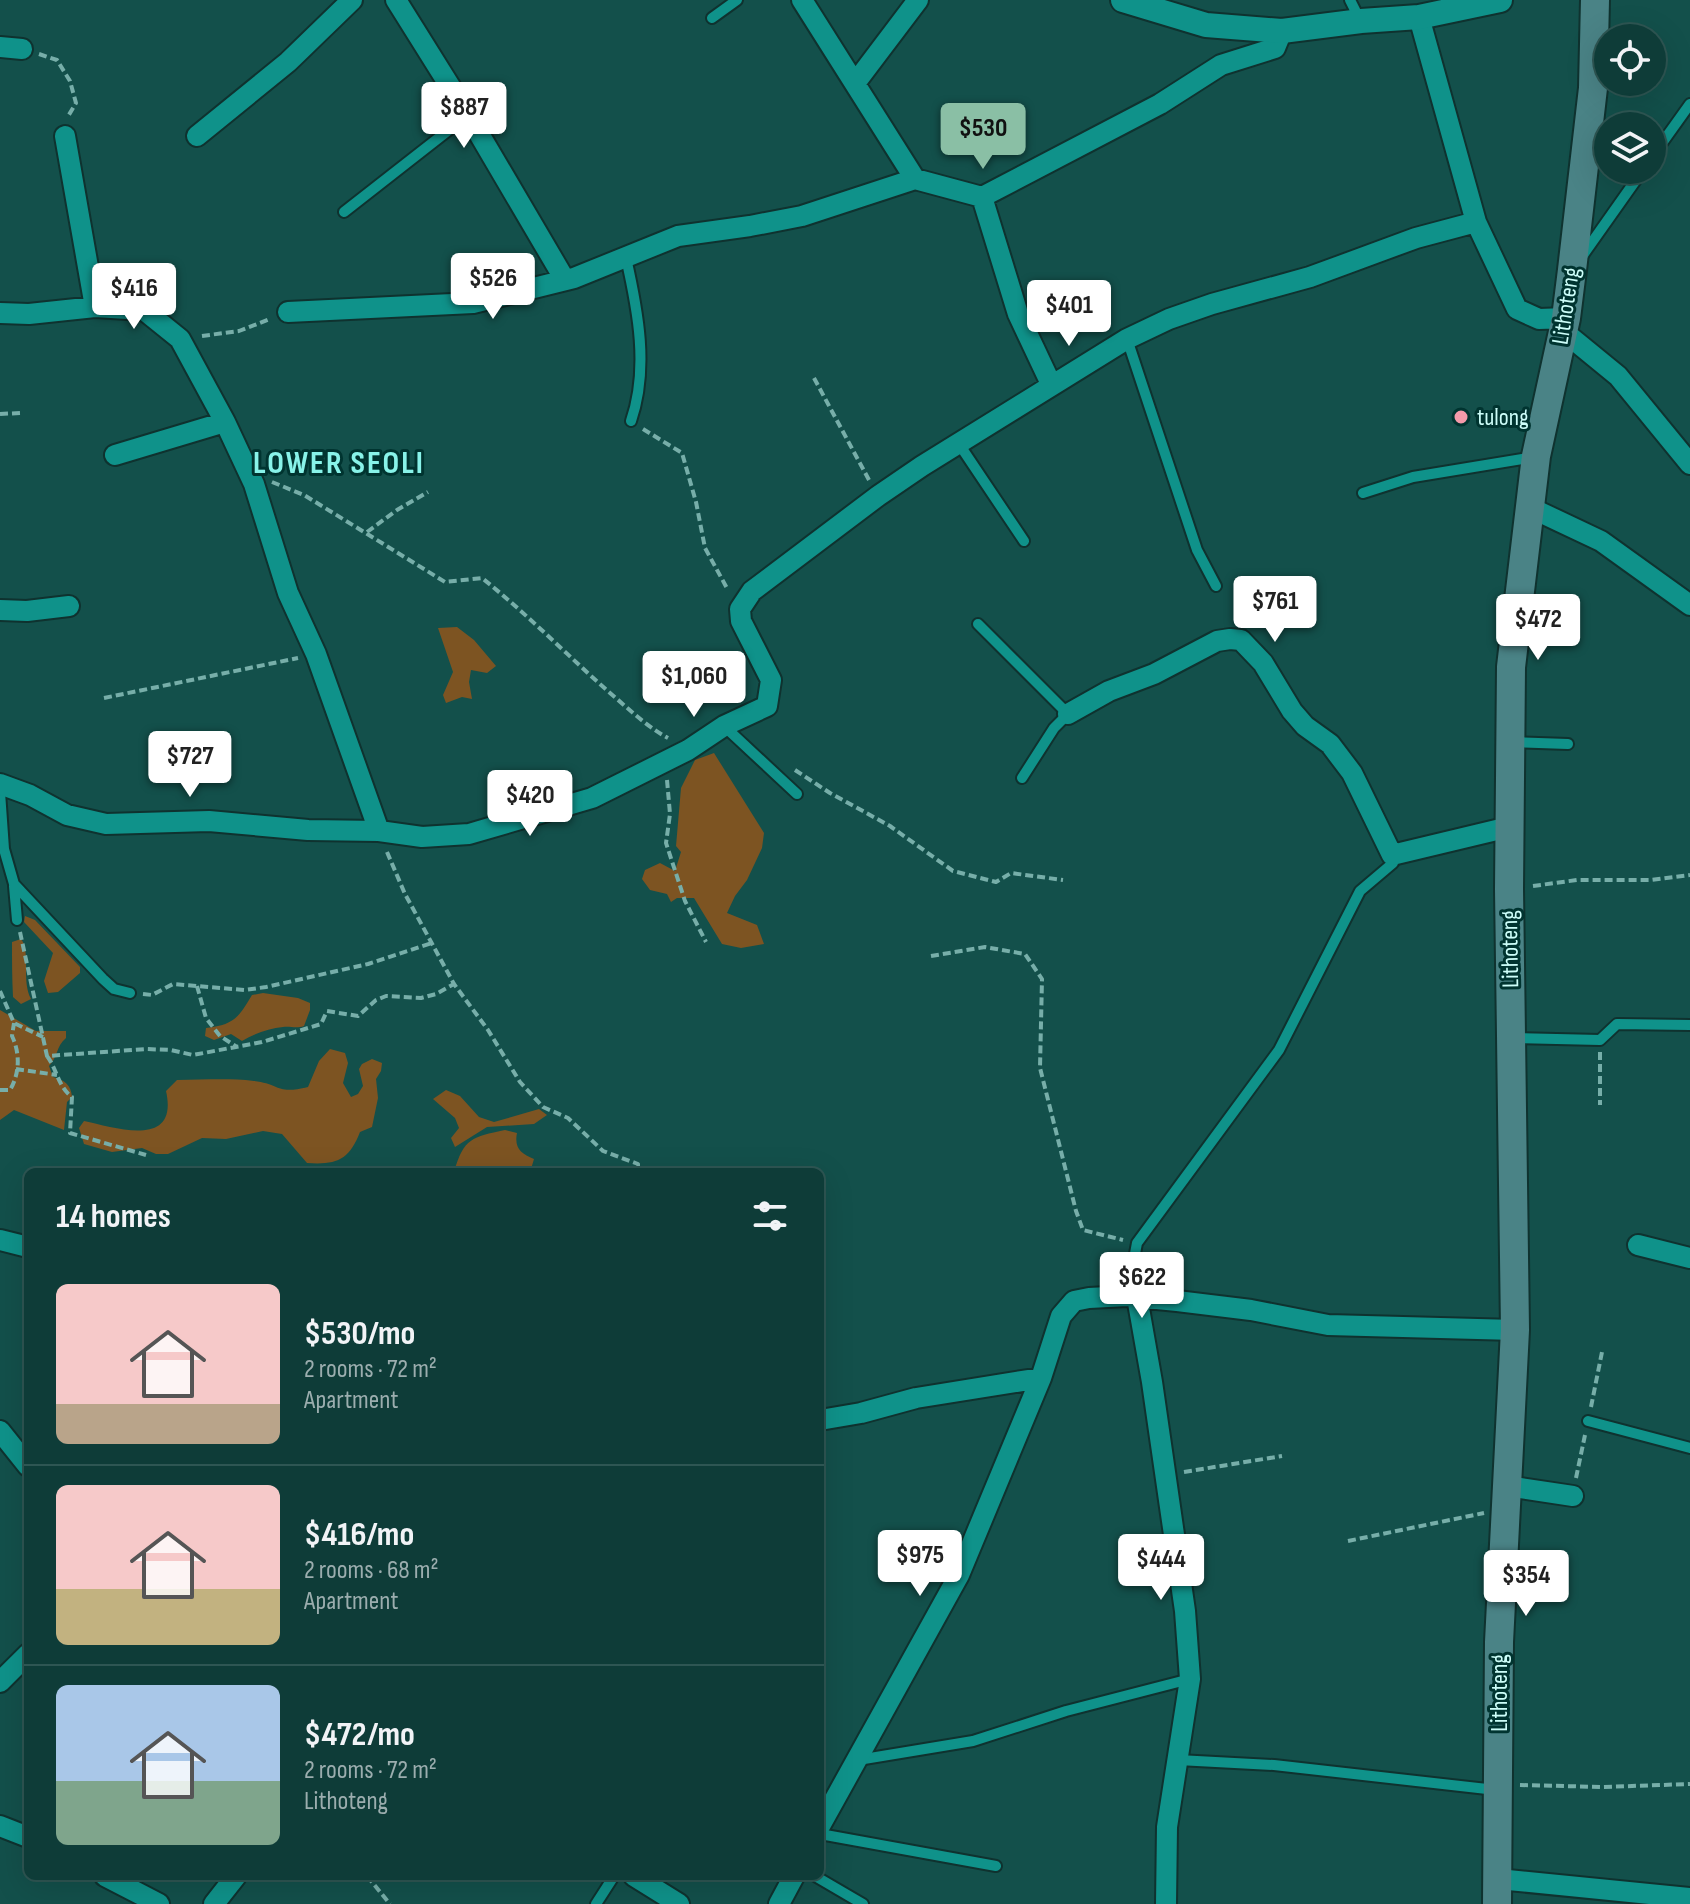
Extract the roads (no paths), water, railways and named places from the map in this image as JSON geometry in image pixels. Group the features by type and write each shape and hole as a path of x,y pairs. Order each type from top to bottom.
{"main road":[{"name":"Lithoteng","path":"1498,1891 1499,1642 1515,1330 1509,889 1511,667 1536,456 1564,324 1572,270 1593,88 1595,0"}],"street":[{"path":"197,136 288,62 352,0"},
{"path":"396,0 565,280"},
{"path":"802,0 915,179"},
{"path":"856,82 918,0"},
{"path":"1123,0 1206,25 1282,31 1355,11 1419,17 1500,0"},
{"path":"1419,17 1476,222 1517,309 1539,319 1564,324 1618,376 1690,464"},
{"path":"288,312 473,303 565,280 678,236 802,216 915,179 982,197 1160,104 1221,65 1275,48 1282,31"},
{"path":"0,47 22,49"},
{"path":"65,136 95,307"},
{"path":"982,197 1018,314 1051,384"},
{"path":"0,784 30,795 67,815 106,824 209,821 308,830 379,831 422,837 469,834 592,798 767,706 771,680 741,621 740,609 752,591 878,496 1051,384 1127,339 1169,319 1310,277 1416,238 1476,222"},
{"path":"0,313 29,314 95,307 144,310 180,339 254,484 288,593 316,654 379,831"},
{"path":"115,455 225,422"},
{"path":"1529,507 1601,541 1690,605"},
{"path":"0,610 27,611 69,606"},
{"path":"1068,714 1109,691 1154,674 1217,641 1241,640 1263,663 1292,711 1305,726 1330,744 1352,773 1392,855 1509,827"},
{"path":"0,1240 24,1246"},
{"path":"1638,1245 1690,1258"},
{"path":"1132,1297 1166,1475 1185,1611 1190,1679 1167,1827 1166,1904"},
{"path":"824,1819 959,1575 1041,1378 1061,1316 1074,1301 1132,1297 1251,1310 1328,1325 1515,1330"},
{"path":"824,1419 916,1398 1041,1378"},
{"path":"0,1431 24,1461"},
{"path":"1506,1496 1573,1496"},
{"path":"0,1682 24,1658"},
{"path":"0,1826 24,1835"},
{"path":"113,1880 159,1904"},
{"path":"214,1904 233,1880"},
{"path":"640,1880 679,1904"},
{"path":"779,1904 792,1880"},
{"path":"1498,1891 1690,1898"}],"lane":[{"path":"712,18 737,0"},
{"path":"1666,137 1690,104"},
{"path":"344,212 468,115"},
{"path":"1572,270 1633,184"},
{"path":"626,258 634,296 641,371 631,421"},
{"path":"1127,339 1197,550 1216,586"},
{"path":"959,444 1024,541"},
{"path":"1363,493 1413,477 1536,456"},
{"path":"978,624 1068,714 1054,728 1022,778"},
{"path":"724,726 797,794"},
{"path":"1510,742 1568,744"},
{"path":"0,792 4,849 14,884 17,920"},
{"path":"1132,1297 1137,1243 1279,1050 1360,891 1393,863 1392,855"},
{"path":"14,884 103,979 114,989 130,993"},
{"path":"1511,1038 1600,1040 1617,1024 1690,1025"},
{"path":"1588,1421 1690,1448"},
{"path":"855,1761 973,1741 1066,1711 1190,1679"},
{"path":"1178,1760 1274,1765 1498,1787"},
{"path":"824,1835 996,1866"},
{"path":"596,1904 611,1880"},
{"path":"822,1880 863,1904"}],"place":[{"name":"tulong","path":"1461,417"}],"district":[{"name":"LOWER SEOLI","path":"339,463"}]}
